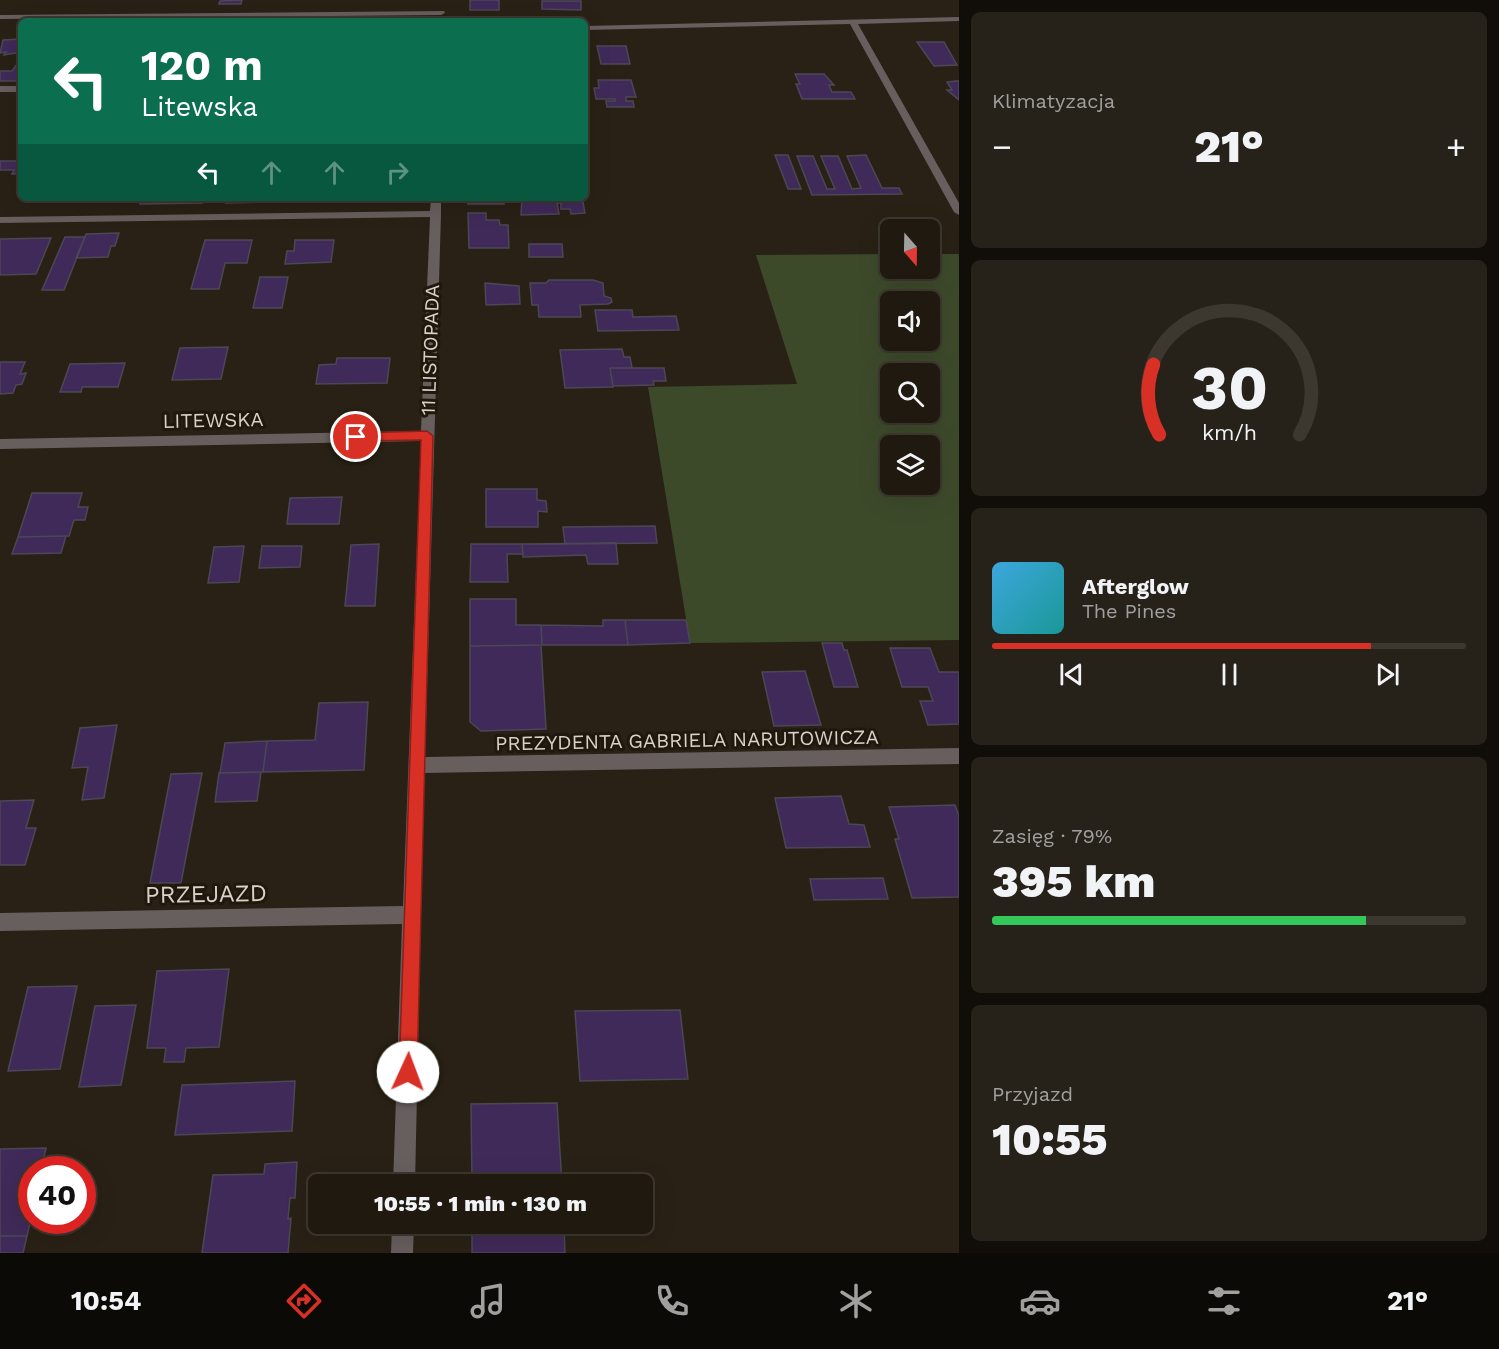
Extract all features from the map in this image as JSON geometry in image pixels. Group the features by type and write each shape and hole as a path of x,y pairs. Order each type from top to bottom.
{"street":[{"path":"0,17 441,17 441,0"},
{"path":"588,28 959,19"},
{"path":"853,22 959,212"},
{"path":"0,89 18,89"},
{"path":"0,220 436,206"},
{"name":"11 LISTOPADA","path":"404,1174 436,206"},
{"name":"LITEWSKA","path":"0,444 427,436"},
{"name":"PREZYDENTA GABRIELA NARUTOWICZA","path":"416,765 959,756"},
{"name":"PRZEJAZD","path":"0,921 413,915"},
{"path":"402,1253 403,1234"}],"green space":[{"path":"880,254 880,279 940,279 940,254 959,254 959,640 690,643 648,387 797,384 756,255"}],"building":[{"path":"242,0 241,4 219,4 220,1"},
{"path":"470,0 499,0 499,10 470,10"},
{"path":"542,1 581,1 581,10 542,9"},
{"path":"18,39 18,53 4,55 6,52 0,53 3,40"},
{"path":"917,42 944,42 957,65 934,66"},
{"path":"597,46 626,46 630,64 601,64"},
{"path":"18,63 18,81 0,81 0,71 12,71"},
{"path":"795,74 824,74 834,85 829,85 832,92 851,92 855,99 802,99 796,84 800,84"},
{"path":"598,80 631,80 636,97 626,97 626,101 633,101 634,107 607,107 606,101 615,101 615,99 596,99 594,88 599,88"},
{"path":"959,81 959,100 947,90 952,90 947,82"},
{"path":"775,155 788,155 801,189 788,189"},
{"path":"866,155 882,188 899,188 902,194 812,195 797,156 813,156 827,189 835,189 821,156 838,156 852,189 861,188 847,156"},
{"path":"0,161 18,161 18,173 12,174 14,170 0,170"},
{"path":"141,201 202,201 202,203 140,204"},
{"path":"226,201 261,201 261,202 226,203"},
{"path":"468,201 504,201 504,204 468,204"},
{"path":"522,201 580,201 583,202 585,213 571,214 570,209 561,209 561,203 557,203 559,214 521,215"},
{"path":"468,213 486,213 486,220 499,220 500,225 508,225 509,248 469,248"},
{"path":"119,233 115,246 111,246 108,257 76,258 86,234"},
{"path":"65,237 85,237 64,290 42,290"},
{"path":"51,238 36,274 0,275 0,239"},
{"path":"205,240 252,240 247,263 225,263 219,289 191,289"},
{"path":"295,240 334,240 331,262 285,264 287,251 294,251"},
{"path":"529,244 562,244 563,257 529,257"},
{"path":"260,277 288,277 282,308 253,308"},
{"path":"549,280 593,280 603,283 604,296 611,298 612,302 580,305 581,317 539,317 538,305 532,305 530,283 546,283"},
{"path":"485,283 519,286 520,304 486,305"},
{"path":"595,310 632,310 633,317 676,316 679,330 598,331"},
{"path":"228,347 221,379 172,380 180,348"},
{"path":"622,349 624,357 630,357 632,368 610,368 613,387 565,388 560,350"},
{"path":"337,358 390,358 387,383 316,384 319,365 336,364"},
{"path":"0,362 25,362 20,374 26,373 22,384 16,385 13,393 0,394"},
{"path":"125,363 118,387 82,387 81,392 60,392 70,364"},
{"path":"610,368 664,368 666,381 653,381 654,385 613,386"},
{"path":"486,489 537,489 537,500 546,501 547,512 538,511 538,527 486,527"},
{"path":"32,493 82,493 78,507 88,507 85,520 74,520 69,536 18,537"},
{"path":"342,497 339,524 287,524 290,498"},
{"path":"655,526 657,543 565,544 563,527"},
{"path":"66,536 61,553 12,554 18,537"},
{"path":"616,543 618,564 588,564 586,555 523,557 522,544"},
{"path":"379,544 375,606 345,606 351,545"},
{"path":"471,544 522,544 523,554 507,554 508,582 470,582"},
{"path":"244,546 239,582 208,583 214,547"},
{"path":"262,546 302,546 300,567 259,568"},
{"path":"470,599 516,599 516,625 541,625 542,645 470,646"},
{"path":"603,620 625,620 628,645 542,645 541,625 603,626"},
{"path":"625,620 686,620 690,643 628,645"},
{"path":"822,643 842,643 844,650 847,650 858,687 834,687"},
{"path":"541,645 546,729 481,731 470,722 470,646"},
{"path":"890,648 930,648 939,672 959,672 959,724 928,725 920,701 933,701 928,687 902,687"},
{"path":"805,671 821,725 774,726 762,672"},
{"path":"368,702 364,770 263,772 267,741 315,740 319,703"},
{"path":"117,725 104,798 82,800 88,767 72,768 80,728"},
{"path":"267,741 263,772 220,773 225,743"},
{"path":"261,772 257,801 215,802 219,773"},
{"path":"202,773 181,883 150,883 171,774"},
{"path":"841,796 849,824 864,825 870,847 786,848 775,798"},
{"path":"34,800 26,828 36,828 25,865 0,865 0,801"},
{"path":"955,805 959,816 959,897 912,898 895,839 899,839 889,807"},
{"path":"883,878 888,899 814,900 810,879"},
{"path":"229,969 219,1047 186,1048 184,1062 164,1062 166,1048 147,1048 157,971"},
{"path":"77,986 60,1069 8,1071 28,987"},
{"path":"136,1005 121,1085 79,1087 95,1006"},
{"path":"680,1010 688,1079 580,1081 575,1011"},
{"path":"295,1081 292,1131 175,1135 182,1085"},
{"path":"557,1103 561,1174 472,1174 471,1104"},
{"path":"46,1148 44,1156 18,1156 18,1234 27,1234 27,1236 0,1236 0,1149"},
{"path":"297,1162 295,1198 290,1198 288,1253 202,1253 213,1175 264,1174 265,1164"},
{"path":"472,1234 564,1234 565,1253 472,1253"},
{"path":"0,1236 27,1236 23,1253 0,1253"}],"route":[{"path":"356,437 427,436 408,1072"}]}
